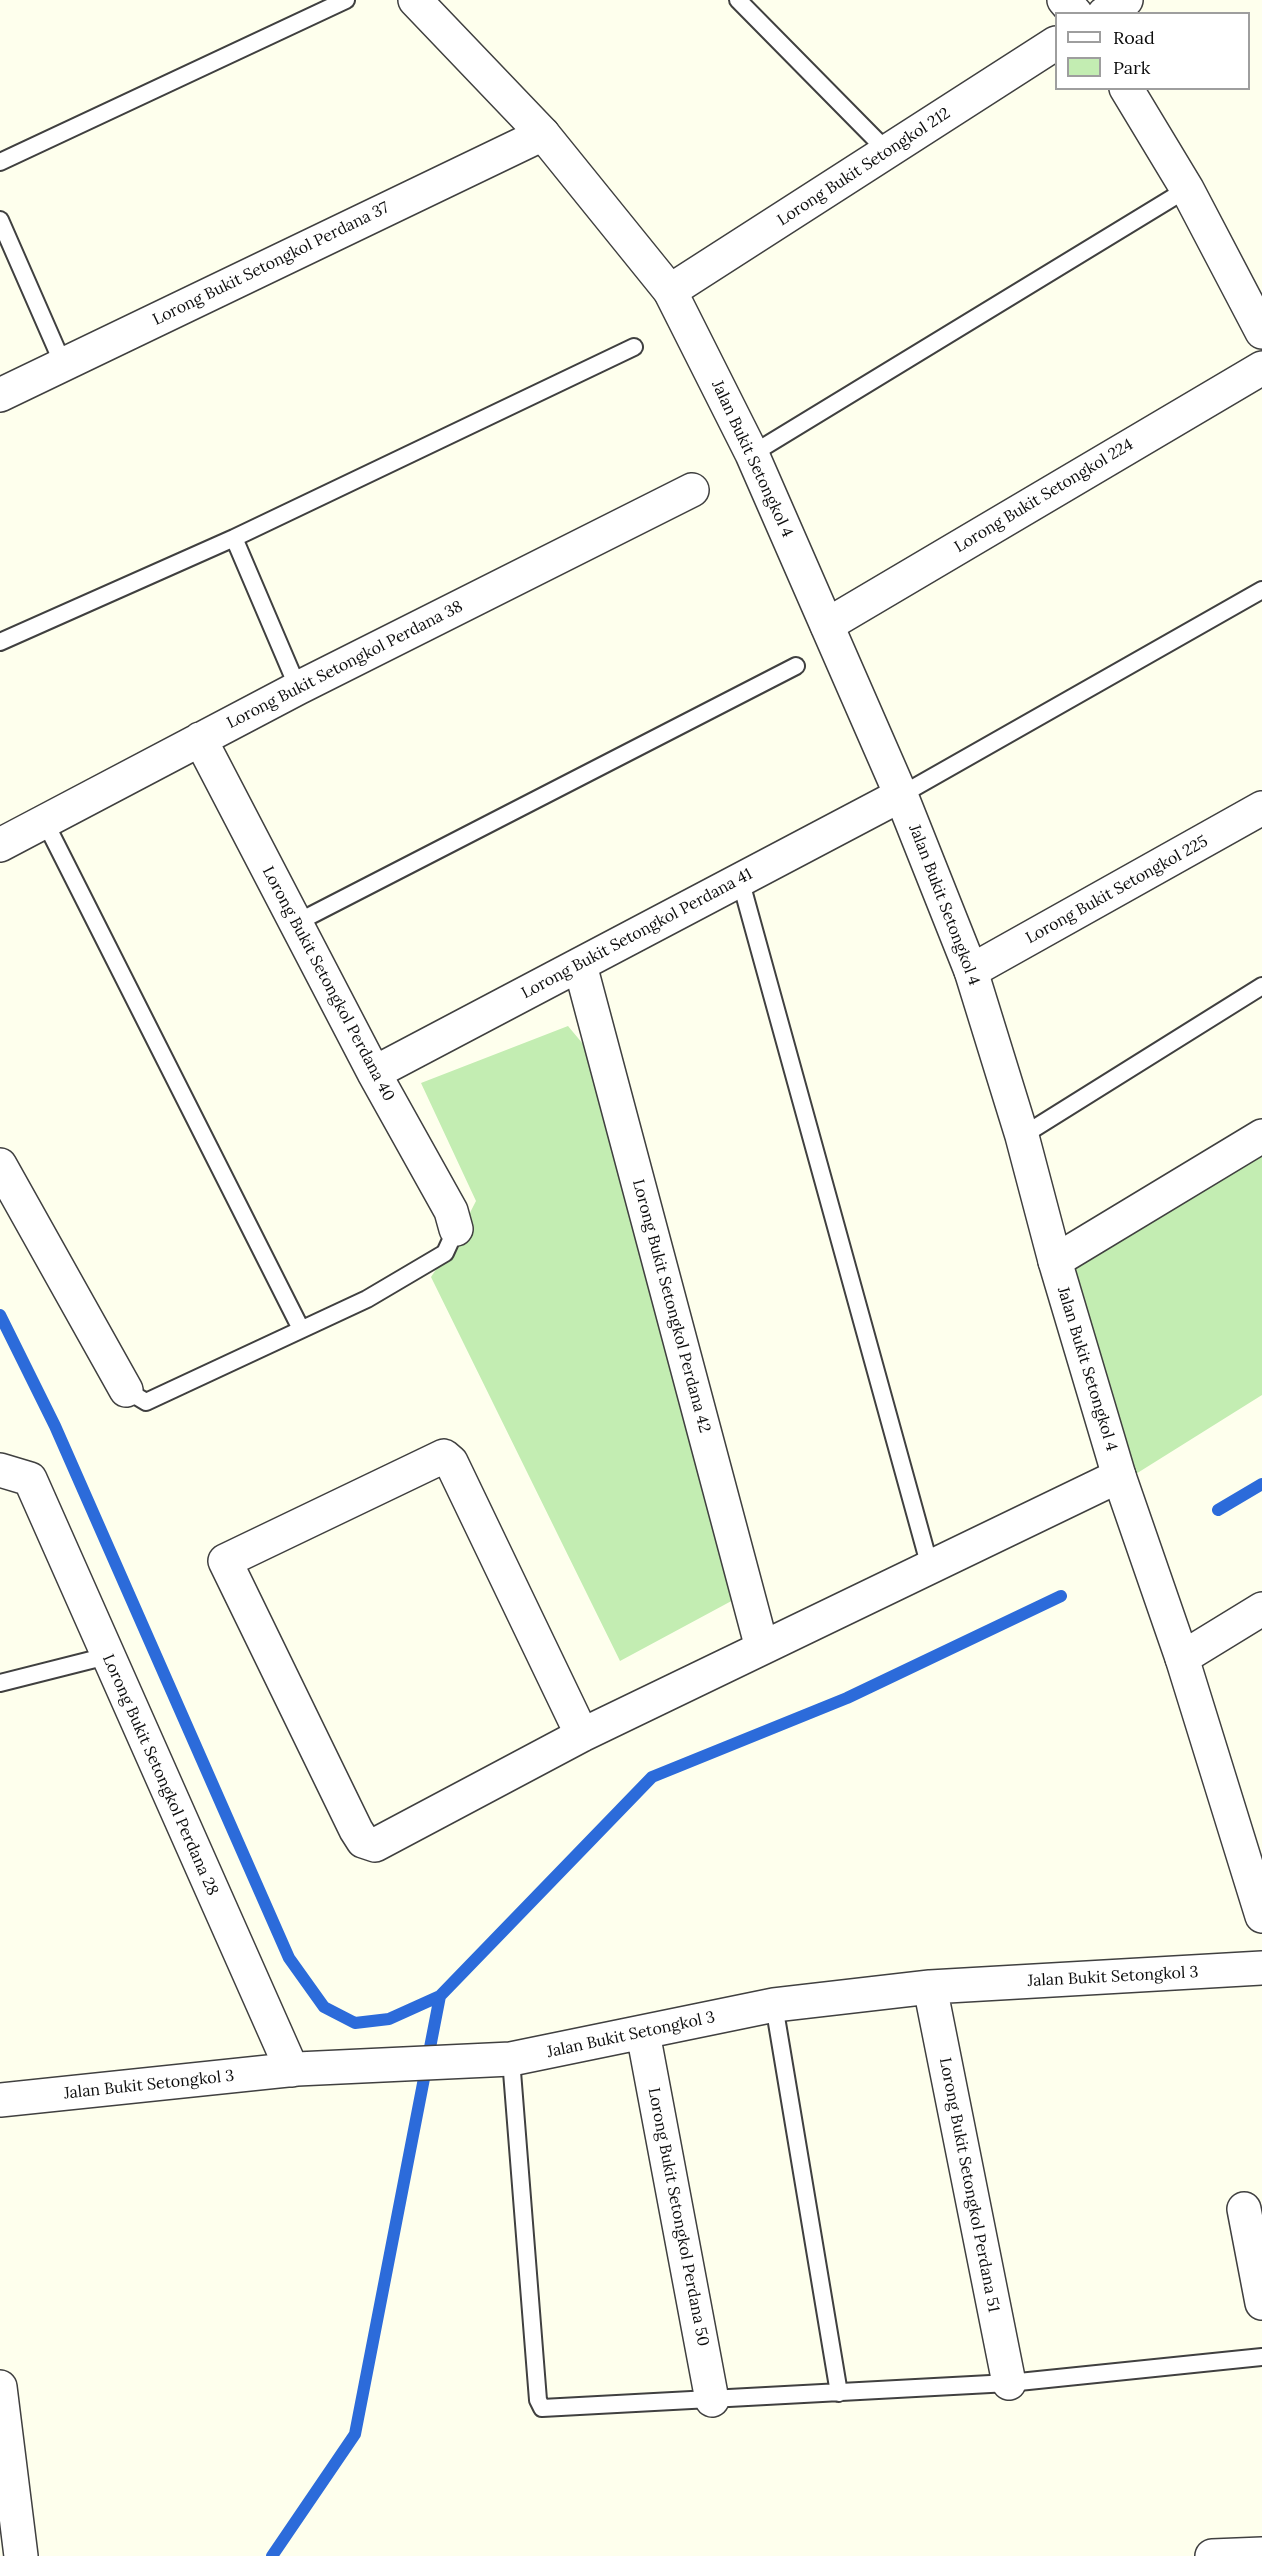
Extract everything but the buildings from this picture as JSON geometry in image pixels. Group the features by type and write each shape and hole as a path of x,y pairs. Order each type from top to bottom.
{"street":[{"name":"Jalan Bukit Setongkol 4","path":"415,0 543,135 670,291 752,454 901,795 971,971 1022,1136 1055,1261 1119,1476 1182,1658 1262,1916"},
{"path":"1064,0 1074,12"},
{"path":"1107,12 1126,0"},
{"name":"Lorong Bukit Setongkol 212","path":"670,291 1055,44"},
{"path":"1127,90 1187,189 1262,332"},
{"name":"Lorong Bukit Setongkol Perdana 37","path":"0,395 543,135"},
{"name":"Lorong Bukit Setongkol 224","path":"827,625 1262,368"},
{"name":"Lorong Bukit Setongkol Perdana 38","path":"0,845 298,688 692,490"},
{"name":"Lorong Bukit Setongkol Perdana 40","path":"200,739 374,1073 451,1211 456,1229"},
{"name":"Lorong Bukit Setongkol Perdana 41","path":"374,1073 901,795"},
{"name":"Lorong Bukit Setongkol 225","path":"971,971 1262,808"},
{"name":"Lorong Bukit Setongkol Perdana 42","path":"580,965 762,1648"},
{"path":"1055,1261 1262,1136"},
{"path":"0,1165 126,1389"},
{"path":"582,1735 451,1462 444,1456 225,1562 363,1841 375,1845 582,1735 1119,1476"},
{"name":"Lorong Bukit Setongkol Perdana 28","path":"15,1475 107,1656 294,2070"},
{"path":"1182,1658 1262,1609"},
{"name":"Jalan Bukit Setongkol 3","path":"0,2100 294,2070 511,2059 774,2005 930,1987 1262,1968"},
{"name":"Lorong Bukit Setongkol Perdana 51","path":"930,1987 1009,2383"},
{"name":"Lorong Bukit Setongkol Perdana 50","path":"643,2033 712,2400"},
{"path":"1244,2209 1262,2303"},
{"path":"0,2387 21,2556"},
{"path":"1212,2556 1262,2554"}],"lane":[{"path":"0,162 346,0"},
{"path":"738,0 888,152"},
{"path":"752,454 1187,189"},
{"path":"0,220 63,364"},
{"path":"0,642 234,538 634,347"},
{"path":"234,538 298,688"},
{"path":"901,795 1262,590"},
{"path":"296,923 796,666"},
{"path":"45,822 301,1329"},
{"path":"740,879 930,1567"},
{"path":"1022,1136 1262,986"},
{"path":"126,1389 146,1402 367,1299 445,1253 456,1229"},
{"path":"0,1683 107,1656"},
{"path":"774,2005 839,2393"},
{"path":"511,2059 538,2400 542,2408 1009,2383 1262,2357"}],"green space":[{"path":"568,1026 583,1044 591,1074 603,1101 737,1598 620,1661 431,1277 457,1238 476,1201 421,1083"},
{"path":"1262,1145 1262,1395 1115,1487 1051,1272"}],"waterway":[{"path":"0,1315 55,1426 289,1958 324,2007 355,2023 389,2019 440,1996"},
{"path":"1218,1510 1262,1484"},
{"path":"272,2556 355,2434 440,1996 652,1777 847,1698 1061,1596"}]}
